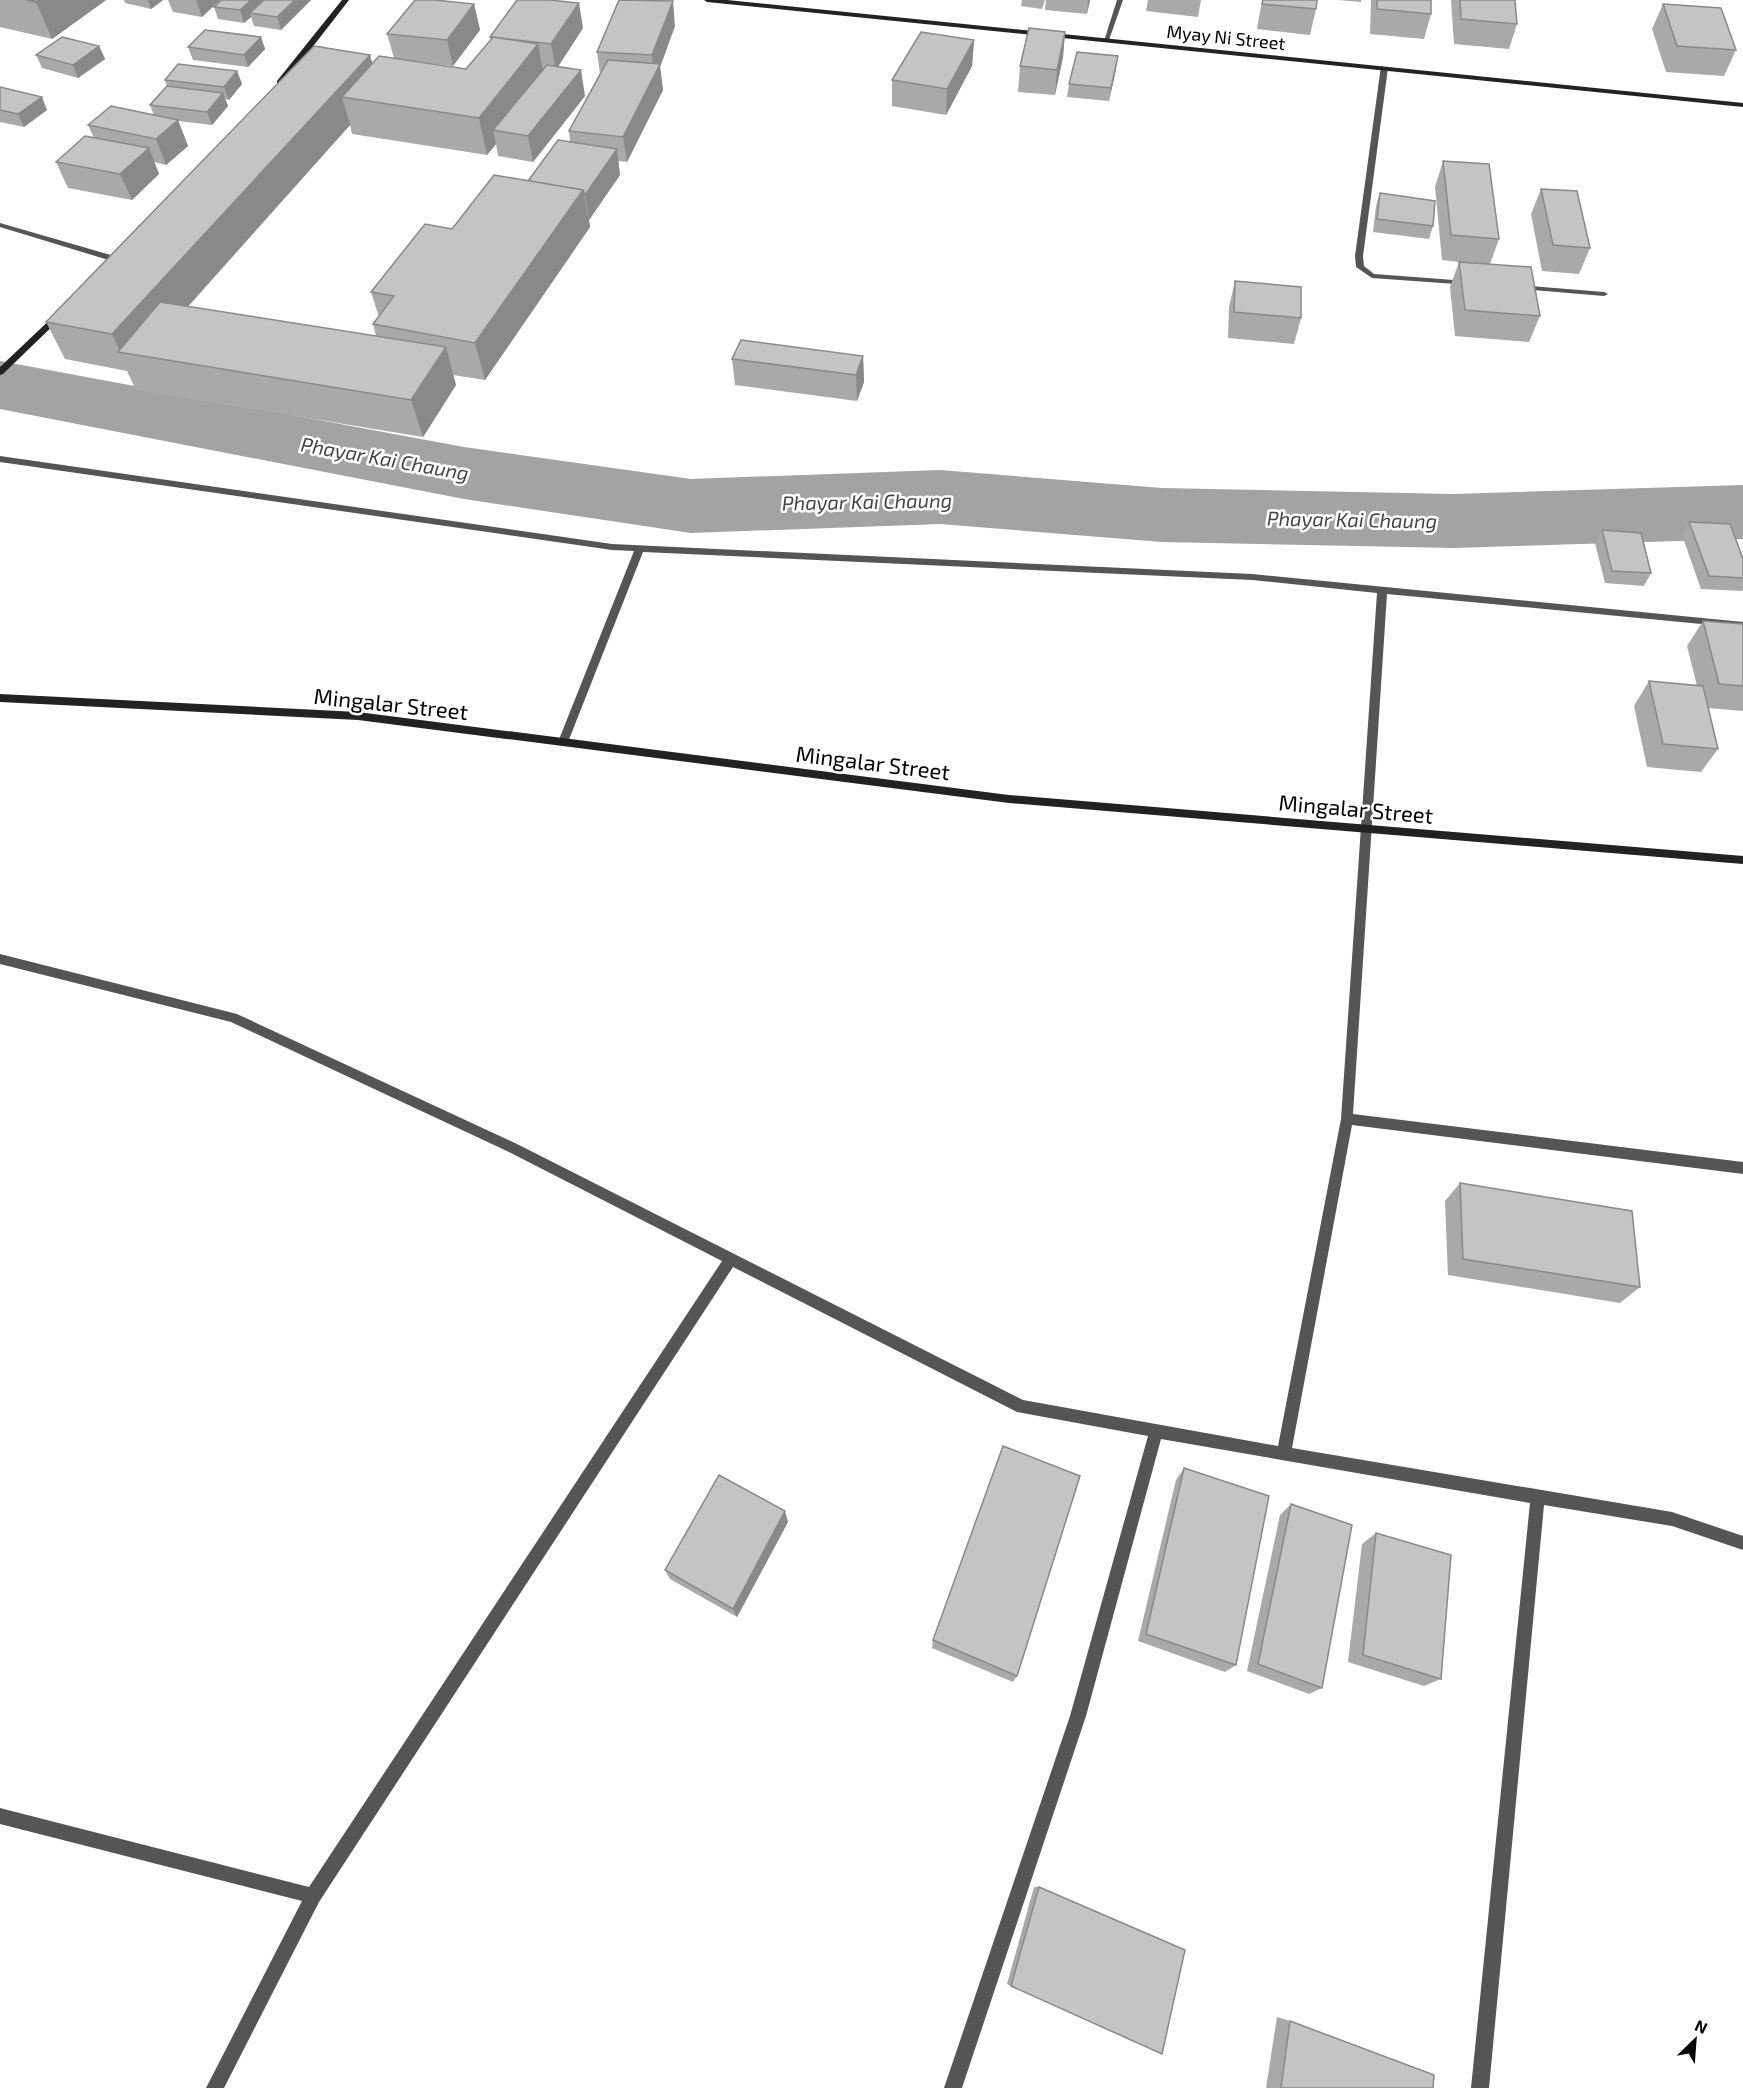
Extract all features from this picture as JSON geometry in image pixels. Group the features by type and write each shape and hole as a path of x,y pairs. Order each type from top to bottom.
{"street":[{"path":"275,90 346,0"},
{"name":"Myay Ni Street","path":"707,0 1743,105"},
{"path":"1106,40 1120,0"},
{"path":"1384,68 1359,256 1360,267 1372,276 1476,284"},
{"path":"0,225 118,260"},
{"path":"110,268 126,251"},
{"path":"1511,286 1604,294"},
{"path":"0,372 67,308"},
{"path":"0,459 612,546 1252,577 1743,625"},
{"path":"563,742 640,548"},
{"path":"1284,1454 1347,1119 1382,589"},
{"name":"Mingalar Street","path":"0,698 358,716 1009,799 1743,860"},
{"path":"0,959 233,1018 513,1148 1022,1407 1156,1432 1672,1519 1743,1543"},
{"path":"1347,1119 1743,1168"},
{"path":"215,2088 313,1896 731,1259"},
{"path":"953,2088 1078,1716 1156,1432"},
{"path":"1480,2088 1538,1496"},
{"path":"0,1816 313,1896"}],"building":[{"path":"221,0 251,0 240,10 214,7"},
{"path":"264,0 295,0 277,17 250,13"},
{"path":"415,0 474,4 447,40 387,34"},
{"path":"517,0 579,3 551,44 490,37"},
{"path":"619,0 673,1 652,55 597,52"},
{"path":"1263,0 1317,0 1316,9 1262,4"},
{"path":"1377,0 1431,0 1431,14 1377,9"},
{"path":"1460,0 1515,0 1517,24 1461,19"},
{"path":"1663,4 1721,8 1736,50 1677,46"},
{"path":"1029,28 1065,32 1057,70 1020,66"},
{"path":"205,30 261,37 244,55 188,47"},
{"path":"921,32 974,40 947,89 892,80"},
{"path":"62,37 99,46 73,65 36,55"},
{"path":"493,37 538,44 479,118 342,97 379,56 466,69"},
{"path":"314,46 370,55 112,334 46,322"},
{"path":"1077,52 1118,56 1111,88 1069,84"},
{"path":"608,60 660,64 623,137 569,131"},
{"path":"178,64 237,71 224,87 165,80"},
{"path":"547,65 581,70 528,136 493,130"},
{"path":"167,86 223,93 207,112 150,105"},
{"path":"0,87 42,97 18,114 0,110"},
{"path":"111,106 178,120 156,139 88,125"},
{"path":"85,136 149,148 120,174 56,162"},
{"path":"558,140 617,149 585,195 583,190 528,181"},
{"path":"1443,161 1489,164 1499,239 1451,235"},
{"path":"494,175 583,190 475,343 373,324 394,296 371,292 425,224 452,229"},
{"path":"1541,189 1577,191 1590,248 1553,245"},
{"path":"1380,193 1435,201 1433,226 1377,219"},
{"path":"1459,262 1531,267 1540,316 1465,310"},
{"path":"1235,281 1301,287 1301,318 1234,312"},
{"path":"160,302 446,347 411,400 118,352"},
{"path":"741,340 863,356 856,375 732,359"},
{"path":"1689,522 1730,524 1743,559 1743,578 1709,576"},
{"path":"1602,530 1641,533 1651,573 1612,571"},
{"path":"1703,621 1743,624 1743,686 1719,684"},
{"path":"1649,681 1703,686 1718,749 1663,744"},
{"path":"1460,1183 1632,1211 1640,1287 1463,1259"},
{"path":"1003,1446 1080,1476 1017,1676 933,1640"},
{"path":"1184,1468 1269,1496 1236,1665 1146,1634"},
{"path":"719,1475 785,1511 733,1609 665,1570"},
{"path":"1291,1504 1352,1525 1322,1688 1258,1664"},
{"path":"1376,1533 1451,1555 1441,1679 1363,1655"},
{"path":"1039,1887 1185,1950 1162,2054 1011,1986"},
{"path":"1290,2021 1434,2075 1433,2088 1281,2088"}],"waterway":[{"name":"Phayar Kai Chaung","path":"0,385 464,473 691,506 940,497 1162,515 1454,521 1743,512"}]}
